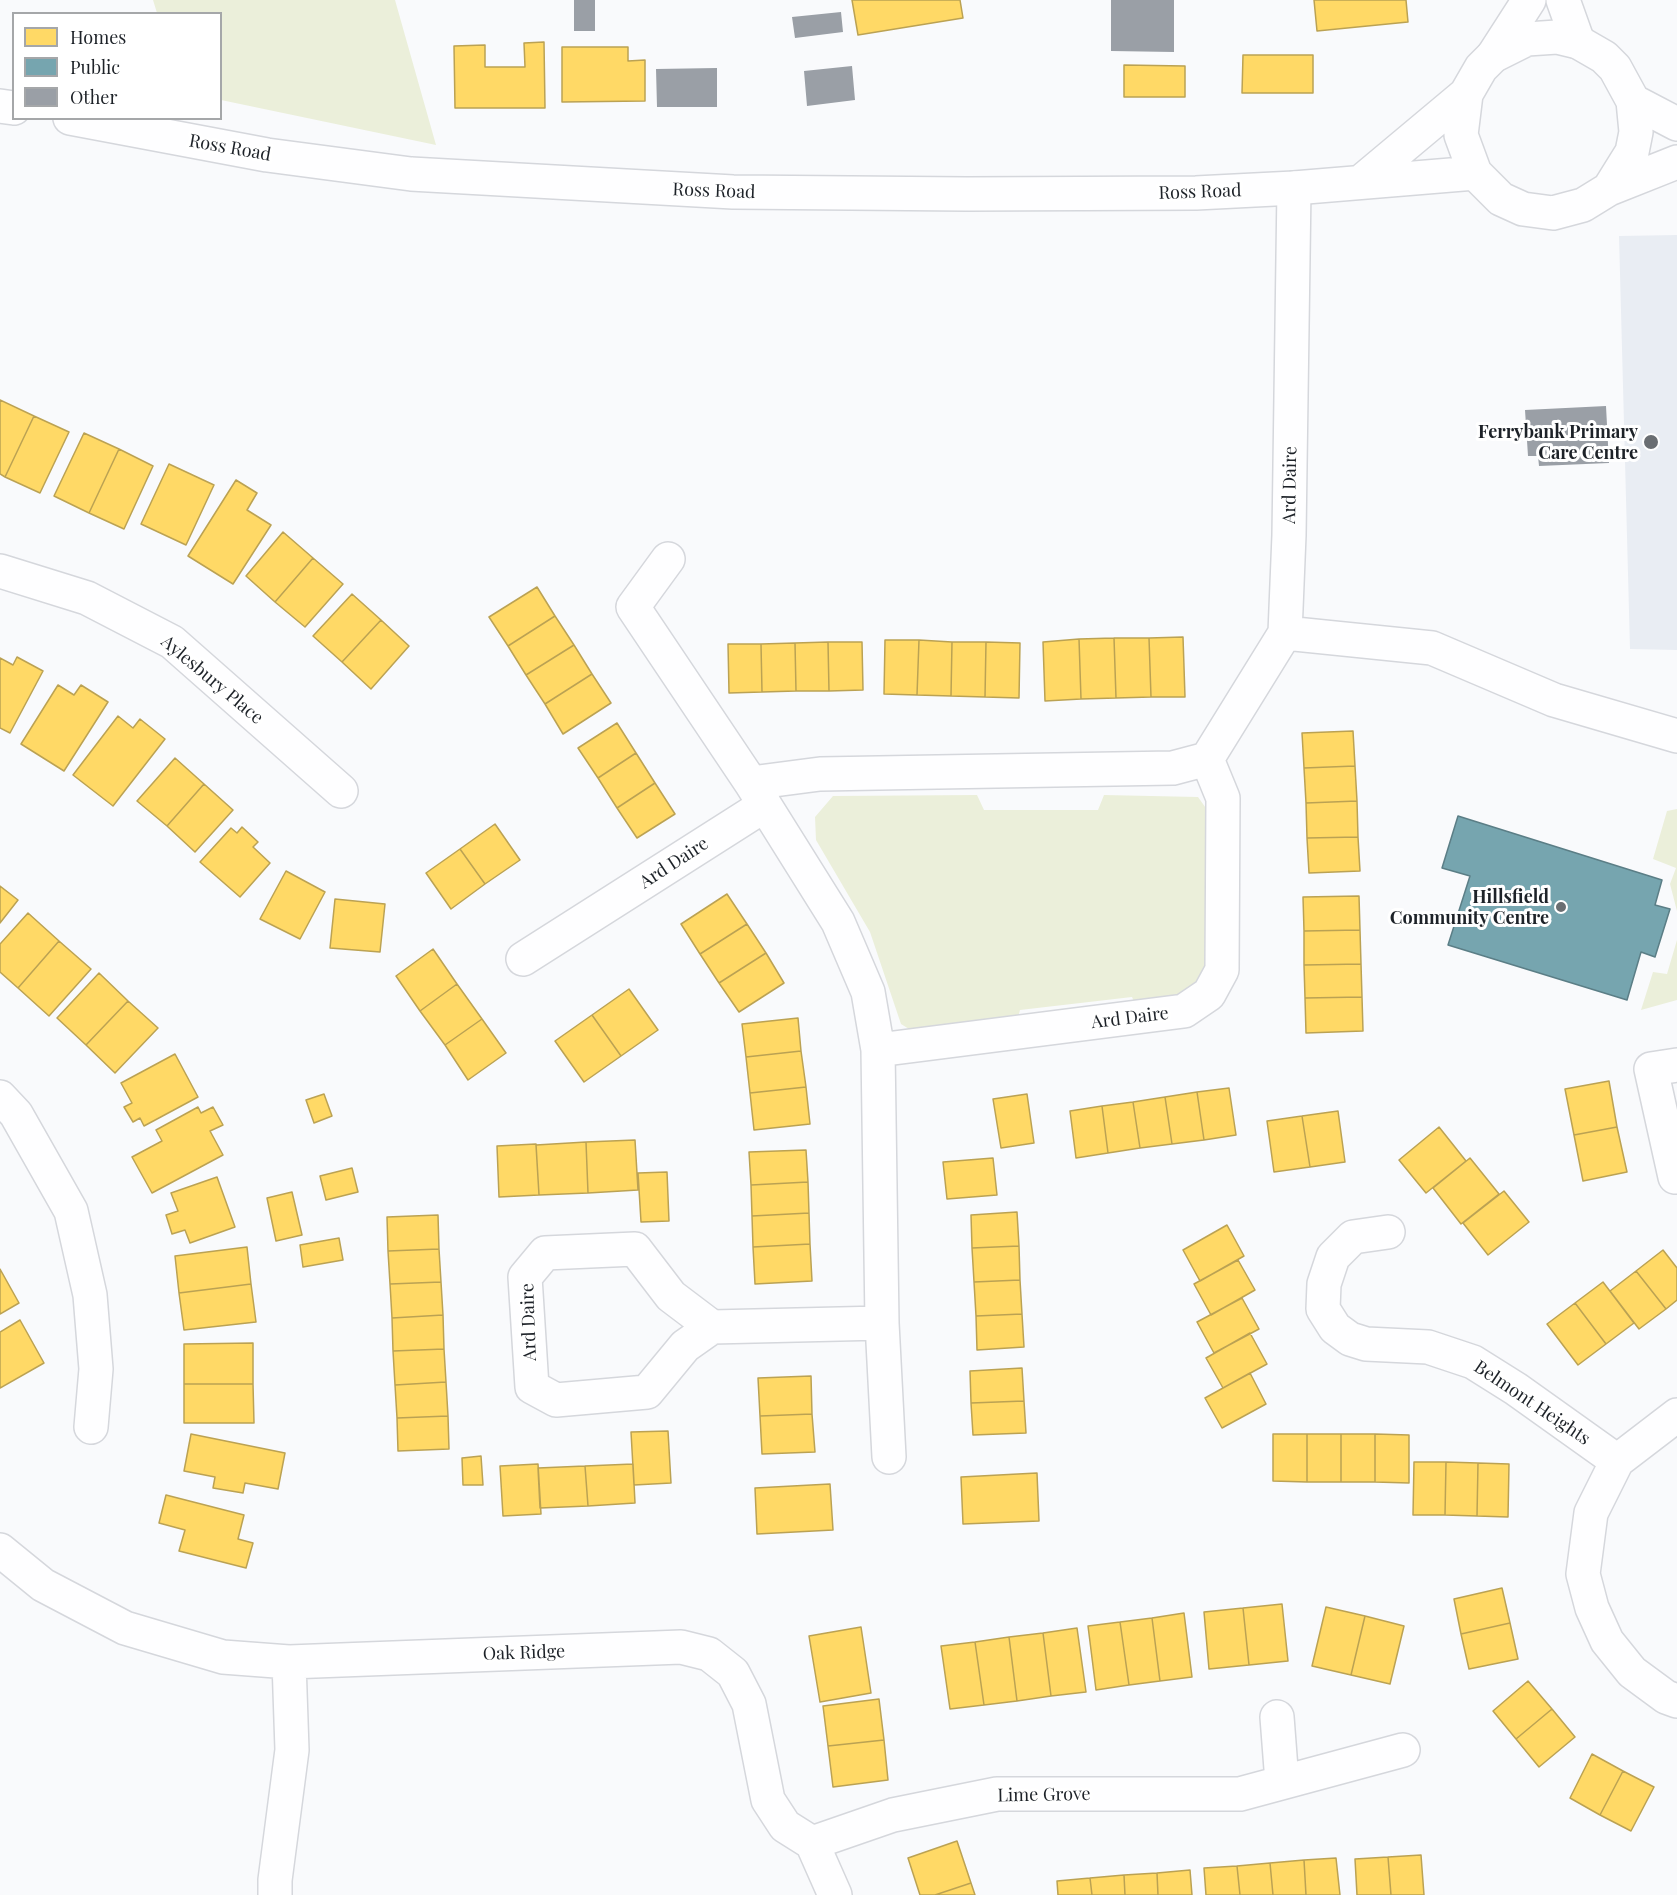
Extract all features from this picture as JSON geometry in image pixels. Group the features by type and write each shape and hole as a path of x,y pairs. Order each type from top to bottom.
{"street":[{"path":"1362,181 1466,94 1481,68 1493,56 1529,0"},
{"path":"1563,0 1578,42"},
{"path":"1493,56 1527,39 1557,37 1578,42 1604,57 1615,68 1633,101 1636,132 1632,152 1609,189"},
{"path":"1466,94 1461,135 1475,173 1501,199 1523,209 1554,213 1583,205 1609,189 1677,162"},
{"path":"1633,101 1677,124"},
{"name":"Ross Road","path":"81,120 267,155 411,174 733,192 1196,193 1294,188 1475,173"},
{"name":"Ard Daire","path":"523,959 758,794 820,774 1173,768 1207,759 1285,633 1289,535 1294,188"},
{"path":"668,559 633,607 758,794 838,922 868,992 879,1050 882,1323 889,1457"},
{"name":"Aylesbury Place","path":"0,571 87,598 172,642 341,791"},
{"path":"1285,633 1432,648 1554,700 1677,736"},
{"name":"Ard Daire","path":"879,1050 1184,1011 1209,994 1222,970 1223,798 1207,759"},
{"path":"1677,1065 1651,1070 1675,1177 1677,1176"},
{"path":"0,1097 16,1114 71,1211 90,1295 96,1369 91,1427"},
{"name":"Belmont Heights","path":"1388,1232 1353,1238 1333,1257 1324,1284 1323,1309 1335,1328 1350,1339 1366,1344 1428,1347 1473,1362 1516,1389 1617,1461"},
{"name":"Ard Daire","path":"635,1249 670,1296 712,1327 685,1346 647,1392 556,1400 532,1387 525,1276 545,1252 635,1249"},
{"path":"712,1327 882,1323"},
{"path":"1677,1415 1617,1461 1591,1514 1583,1574 1592,1608 1607,1641 1632,1672 1666,1697 1677,1701"},
{"name":"Oak Ridge","path":"0,1550 43,1585 125,1628 223,1657 289,1662 681,1647 709,1654 733,1673 749,1704 768,1800 785,1826 812,1843"},
{"path":"275,1895 292,1750 289,1662"},
{"path":"1277,1717 1282,1782"},
{"name":"Lime Grove","path":"812,1843 893,1815 997,1794 1240,1794 1403,1750"},
{"path":"812,1843 835,1895"}],"shaded area":[{"name":"Ferrybank Primary Care Centre","path":"1677,235 1677,650 1630,649 1619,236"}],"green space":[{"path":"153,0 395,0 436,145 222,100 222,12 157,12"},
{"path":"977,795 984,810 1098,810 1104,795 1198,797 1213,818 1215,846 1206,849 1205,937 1215,940 1207,975 1189,996 1137,1008 1132,997 1020,1010 1016,1025 917,1034 901,1024 870,932 816,840 815,817 833,796"},
{"path":"1677,809 1677,911 1670,884 1676,868 1653,859 1667,811"},
{"path":"1677,940 1677,1000 1641,1010 1653,972 1667,974"}],"building: Homes":[{"path":"852,0 960,0 963,18 858,35"},
{"path":"1314,0 1406,0 1408,22 1317,31"},
{"path":"544,42 545,108 455,108 454,46 485,45 485,67 525,67 524,43"},
{"path":"562,47 628,47 628,61 645,60 645,101 562,102"},
{"path":"1243,55 1313,55 1313,93 1242,93"},
{"path":"1124,65 1185,66 1185,97 1124,97"},
{"path":"0,400 34,416 5,477 0,474"},
{"path":"34,416 69,432 40,493 5,477"},
{"path":"84,433 119,449 89,513 54,496"},
{"path":"119,449 153,466 124,529 89,513"},
{"path":"169,464 214,485 186,545 141,524"},
{"path":"236,480 257,493 247,510 271,525 233,584 188,556"},
{"path":"283,532 313,558 275,602 246,576"},
{"path":"313,558 343,584 305,627 275,602"},
{"path":"537,587 555,616 508,646 489,617"},
{"path":"352,594 381,620 342,662 313,636"},
{"path":"555,616 574,645 526,675 508,646"},
{"path":"381,620 409,646 371,689 342,662"},
{"path":"1183,637 1185,697 1151,697 1149,638"},
{"path":"1114,638 1116,698 1081,699 1079,639"},
{"path":"1114,638 1149,638 1151,697 1116,698"},
{"path":"1079,639 1081,699 1045,701 1043,642"},
{"path":"885,640 919,640 917,695 884,694"},
{"path":"919,640 952,642 951,696 917,695"},
{"path":"828,642 862,642 863,690 829,691"},
{"path":"828,642 829,691 796,691 795,643"},
{"path":"952,642 986,642 985,697 951,696"},
{"path":"986,642 1020,643 1019,698 985,697"},
{"path":"795,643 796,691 762,692 761,644"},
{"path":"728,644 761,644 762,692 729,693"},
{"path":"574,645 592,674 545,704 526,675"},
{"path":"17,657 43,671 10,733 0,728 0,658 13,665"},
{"path":"592,674 611,703 563,734 545,704"},
{"path":"58,685 74,695 81,685 108,702 64,771 21,744"},
{"path":"118,716 133,728 140,719 165,739 113,806 73,775"},
{"path":"617,723 636,753 598,778 578,748"},
{"path":"1353,731 1355,766 1304,768 1302,733"},
{"path":"636,753 655,783 617,808 598,778"},
{"path":"175,758 204,784 167,826 137,801"},
{"path":"1355,766 1357,801 1306,803 1304,768"},
{"path":"655,783 675,814 637,838 617,808"},
{"path":"204,784 233,810 195,852 167,826"},
{"path":"1357,801 1358,837 1307,838 1306,803"},
{"path":"495,824 520,860 485,884 460,849"},
{"path":"242,827 258,842 253,847 270,863 240,897 200,862 231,828 237,833"},
{"path":"1358,837 1360,871 1309,873 1307,838"},
{"path":"460,849 485,884 451,909 426,873"},
{"path":"286,871 325,892 300,939 260,919"},
{"path":"0,886 18,900 0,923"},
{"path":"727,894 747,924 700,954 681,924"},
{"path":"1359,896 1360,930 1304,931 1303,897"},
{"path":"335,899 385,904 380,952 330,948"},
{"path":"28,913 59,941 18,988 0,972 0,944"},
{"path":"747,924 766,953 719,983 700,954"},
{"path":"1360,930 1361,964 1304,965 1304,931"},
{"path":"59,941 91,969 49,1016 18,988"},
{"path":"433,949 457,984 420,1011 396,976"},
{"path":"766,953 784,983 739,1012 719,983"},
{"path":"1361,964 1362,997 1305,998 1304,965"},
{"path":"99,973 128,1001 86,1045 57,1018"},
{"path":"457,984 482,1019 445,1045 420,1011"},
{"path":"629,989 658,1030 621,1056 592,1015"},
{"path":"1362,997 1363,1031 1306,1033 1305,998"},
{"path":"128,1001 158,1028 115,1073 86,1045"},
{"path":"592,1015 621,1056 584,1082 555,1041"},
{"path":"798,1018 801,1051 746,1057 742,1024"},
{"path":"482,1019 506,1053 468,1080 445,1045"},
{"path":"801,1051 806,1087 750,1093 746,1057"},
{"path":"175,1054 198,1097 144,1126 140,1118 133,1122 124,1107 132,1103 121,1083"},
{"path":"1609,1081 1617,1127 1574,1135 1565,1089"},
{"path":"806,1087 810,1124 754,1130 750,1093"},
{"path":"1229,1088 1236,1135 1204,1140 1197,1092"},
{"path":"1197,1092 1204,1140 1172,1144 1165,1097"},
{"path":"324,1094 332,1116 314,1123 306,1100"},
{"path":"1027,1094 1034,1143 1001,1148 993,1099"},
{"path":"1165,1097 1172,1144 1140,1148 1133,1102"},
{"path":"1133,1102 1140,1148 1108,1153 1102,1106"},
{"path":"1102,1106 1108,1153 1076,1158 1070,1111"},
{"path":"198,1107 201,1113 213,1107 223,1125 210,1131 223,1155 152,1193 132,1157 162,1141 156,1130"},
{"path":"1338,1111 1345,1162 1310,1167 1302,1116"},
{"path":"1302,1116 1310,1167 1274,1172 1267,1121"},
{"path":"1439,1127 1466,1161 1426,1193 1399,1160"},
{"path":"1617,1127 1627,1172 1583,1181 1574,1135"},
{"path":"635,1140 638,1190 588,1193 586,1142"},
{"path":"586,1142 588,1193 539,1195 536,1145"},
{"path":"536,1144 539,1195 499,1197 497,1146"},
{"path":"806,1150 808,1182 751,1185 749,1152"},
{"path":"993,1158 997,1195 947,1199 943,1162"},
{"path":"1470,1158 1499,1194 1461,1224 1433,1188"},
{"path":"352,1168 358,1192 326,1200 320,1176"},
{"path":"667,1172 669,1221 641,1222 638,1173"},
{"path":"217,1177 235,1227 190,1243 185,1230 172,1234 166,1215 178,1211 171,1193"},
{"path":"808,1182 809,1213 752,1216 751,1185"},
{"path":"1504,1191 1529,1222 1488,1255 1463,1223"},
{"path":"292,1192 302,1235 276,1241 267,1198"},
{"path":"1017,1212 1019,1246 972,1248 971,1215"},
{"path":"809,1213 810,1244 753,1247 752,1216"},
{"path":"438,1215 439,1249 388,1251 387,1217"},
{"path":"1227,1225 1244,1256 1200,1281 1183,1250"},
{"path":"339,1238 343,1260 303,1267 300,1245"},
{"path":"810,1244 812,1281 755,1284 753,1247"},
{"path":"1019,1246 1020,1280 974,1282 972,1248"},
{"path":"247,1247 251,1284 179,1293 175,1256"},
{"path":"439,1249 441,1282 390,1284 388,1251"},
{"path":"1663,1250 1677,1268 1677,1300 1666,1309 1636,1271"},
{"path":"1238,1260 1255,1290 1211,1315 1194,1284"},
{"path":"0,1269 19,1303 0,1314"},
{"path":"1636,1271 1666,1309 1639,1329 1610,1291"},
{"path":"1020,1280 1022,1314 976,1316 974,1282"},
{"path":"441,1282 443,1315 392,1318 390,1284"},
{"path":"1603,1282 1634,1323 1606,1344 1575,1303"},
{"path":"251,1284 256,1322 184,1330 179,1293"},
{"path":"1242,1298 1259,1329 1214,1353 1197,1322"},
{"path":"1575,1303 1606,1344 1578,1365 1547,1324"},
{"path":"1022,1314 1024,1347 977,1350 976,1316"},
{"path":"443,1315 444,1349 393,1351 392,1318"},
{"path":"20,1320 44,1363 0,1388 0,1332"},
{"path":"1250,1333 1267,1364 1223,1388 1206,1358"},
{"path":"253,1343 253,1384 184,1384 184,1344"},
{"path":"444,1349 446,1382 395,1385 393,1351"},
{"path":"1022,1368 1024,1401 971,1403 970,1371"},
{"path":"1250,1373 1266,1404 1222,1428 1205,1398"},
{"path":"811,1376 812,1414 760,1416 758,1378"},
{"path":"446,1382 448,1416 397,1418 395,1385"},
{"path":"184,1384 253,1384 254,1423 184,1423"},
{"path":"1024,1401 1026,1433 973,1435 971,1403"},
{"path":"812,1414 815,1452 762,1454 760,1416"},
{"path":"448,1416 449,1449 398,1451 397,1418"},
{"path":"668,1431 671,1483 634,1485 631,1432"},
{"path":"191,1434 285,1453 278,1489 245,1483 243,1493 213,1488 215,1477 184,1471"},
{"path":"1273,1434 1307,1434 1307,1482 1273,1481"},
{"path":"1307,1434 1341,1434 1341,1482 1307,1482"},
{"path":"1341,1434 1375,1434 1375,1482 1341,1482"},
{"path":"1375,1434 1409,1435 1409,1483 1375,1482"},
{"path":"481,1456 483,1485 463,1485 462,1458"},
{"path":"1414,1462 1446,1462 1445,1515 1413,1515"},
{"path":"1446,1462 1478,1463 1477,1516 1445,1515"},
{"path":"1478,1463 1509,1464 1508,1517 1477,1516"},
{"path":"538,1464 541,1514 503,1516 500,1466"},
{"path":"633,1464 635,1503 588,1506 585,1466"},
{"path":"585,1466 588,1506 540,1508 538,1468"},
{"path":"1037,1473 1039,1521 963,1524 961,1477"},
{"path":"830,1484 833,1530 757,1534 755,1488"},
{"path":"166,1495 244,1515 238,1539 253,1543 246,1568 179,1551 185,1530 159,1523"},
{"path":"1502,1588 1510,1623 1461,1634 1454,1599"},
{"path":"1282,1604 1288,1661 1249,1665 1243,1608"},
{"path":"1326,1607 1365,1616 1351,1675 1312,1666"},
{"path":"1243,1608 1249,1665 1209,1669 1204,1612"},
{"path":"1184,1613 1192,1677 1160,1681 1152,1618"},
{"path":"1365,1616 1404,1626 1390,1684 1351,1675"},
{"path":"1152,1618 1160,1681 1129,1685 1120,1622"},
{"path":"1120,1622 1129,1685 1096,1690 1088,1626"},
{"path":"1510,1623 1518,1659 1469,1669 1461,1634"},
{"path":"861,1627 871,1693 820,1702 809,1636"},
{"path":"1077,1628 1086,1692 1051,1696 1043,1633"},
{"path":"1043,1633 1051,1696 1017,1701 1009,1637"},
{"path":"1009,1637 1017,1701 984,1705 975,1642"},
{"path":"975,1642 984,1705 950,1709 941,1646"},
{"path":"1528,1681 1552,1709 1516,1739 1493,1711"},
{"path":"879,1699 884,1740 828,1746 823,1706"},
{"path":"1552,1709 1575,1737 1539,1767 1516,1739"},
{"path":"884,1740 888,1780 833,1787 828,1746"},
{"path":"1592,1754 1623,1771 1600,1815 1570,1798"},
{"path":"1623,1771 1654,1787 1631,1831 1600,1815"},
{"path":"957,1841 971,1883 935,1895 920,1895 908,1858"},
{"path":"1421,1855 1424,1895 1391,1895 1388,1857"},
{"path":"1388,1857 1391,1895 1357,1895 1355,1859"},
{"path":"1336,1858 1340,1895 1306,1895 1304,1860"},
{"path":"1304,1860 1306,1895 1273,1895 1270,1863"},
{"path":"1270,1863 1273,1895 1240,1895 1237,1866"},
{"path":"1237,1866 1240,1895 1206,1895 1204,1868"},
{"path":"1190,1870 1192,1895 1158,1895 1157,1873"},
{"path":"1157,1873 1158,1895 1125,1895 1124,1875"},
{"path":"1124,1875 1125,1895 1092,1895 1090,1878"},
{"path":"1090,1878 1092,1895 1058,1895 1057,1881"},
{"path":"971,1883 975,1895 935,1895"}],"building: Public":[{"name":"Hillsfield Community Centre","path":"1458,816 1662,880 1655,905 1670,909 1655,957 1641,952 1627,1000 1448,945 1470,876 1442,868"}],"building: Other":[{"path":"574,0 595,0 595,31 574,31"},
{"path":"1111,0 1174,0 1174,52 1111,51"},
{"path":"841,12 843,32 795,38 792,17"},
{"path":"852,66 855,100 807,106 804,71"},
{"path":"717,68 717,107 657,107 656,69"},
{"path":"1606,406 1609,463 1539,466 1538,456 1528,456 1525,410"}],"place":[{"name":"Ferrybank Primary Care Centre","path":"1651,442"},
{"name":"Hillsfield Community Centre","path":"1561,907"}]}
